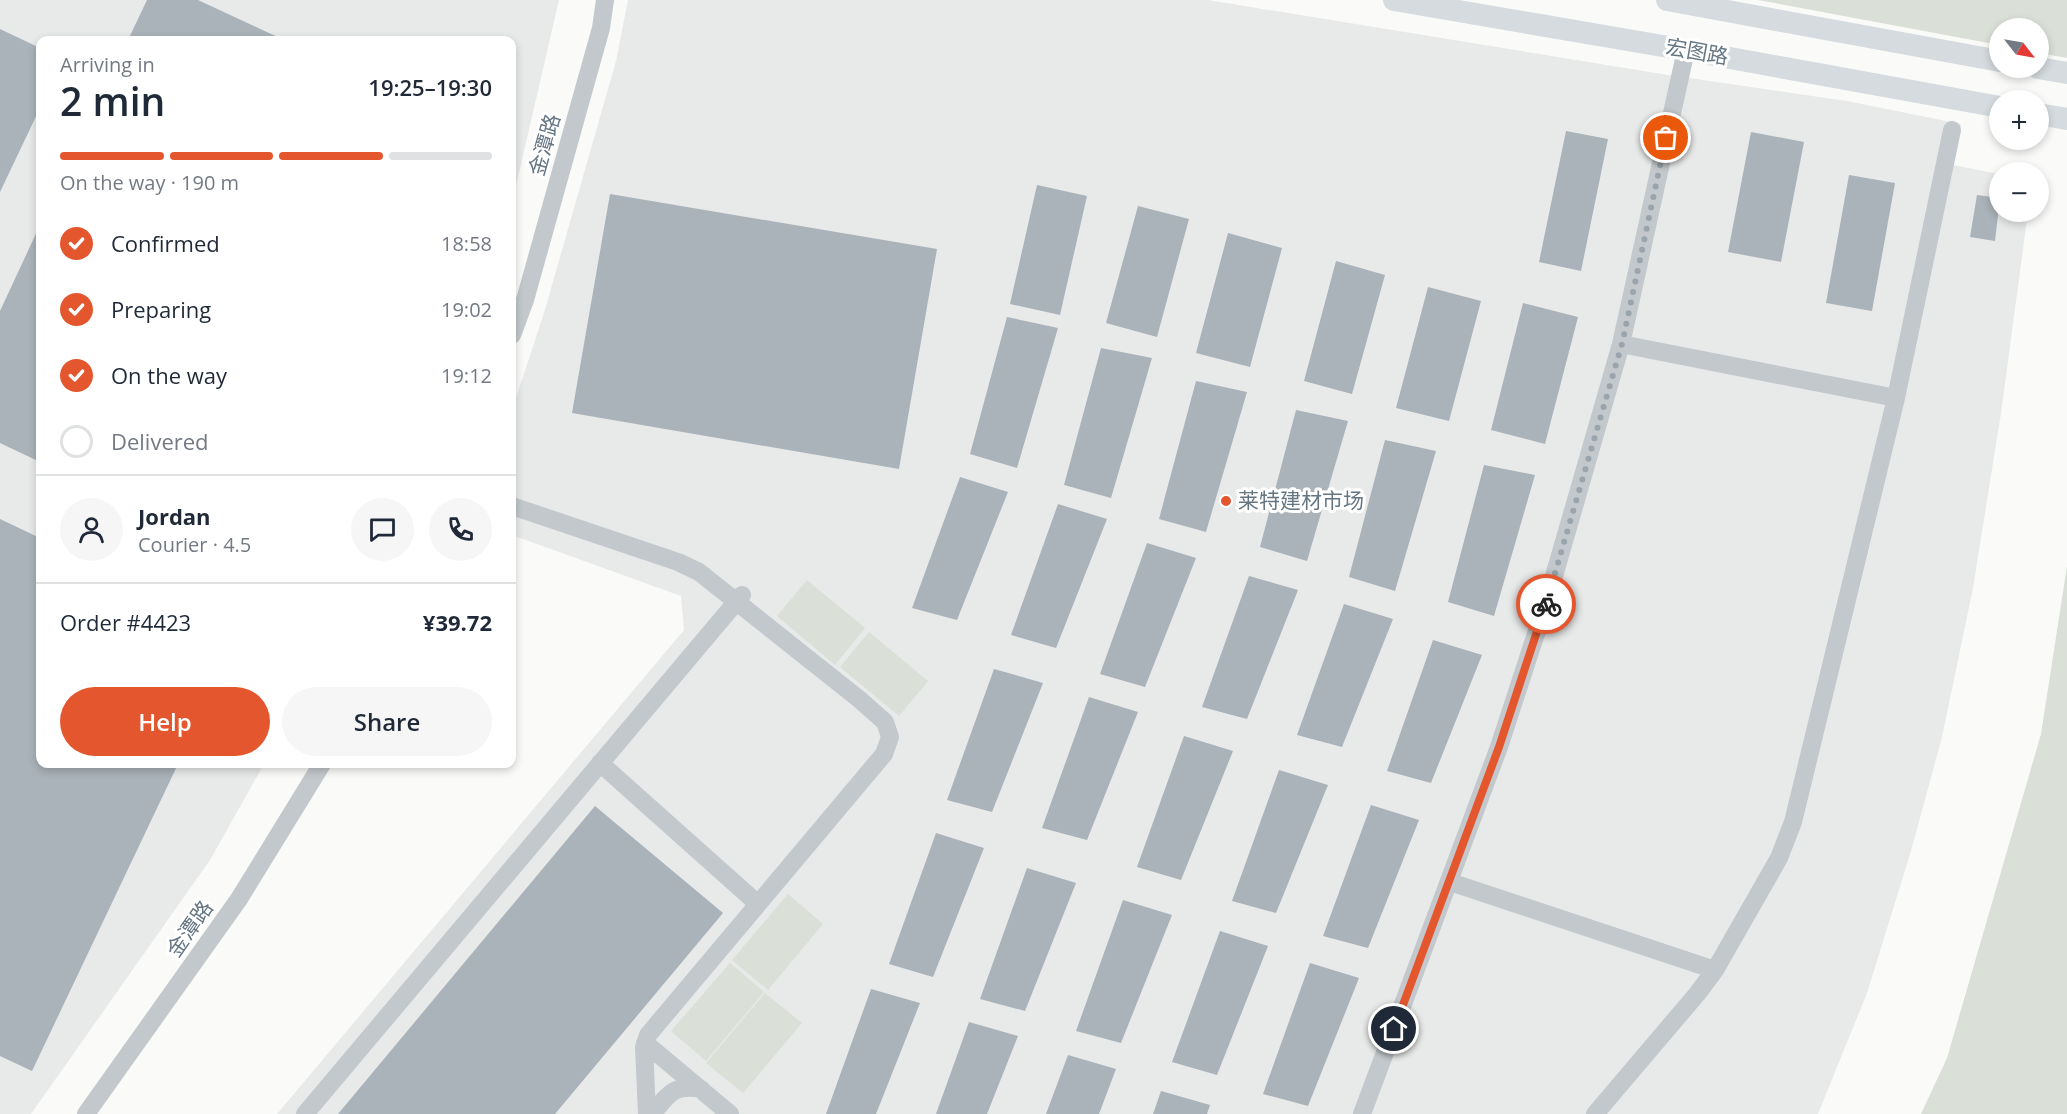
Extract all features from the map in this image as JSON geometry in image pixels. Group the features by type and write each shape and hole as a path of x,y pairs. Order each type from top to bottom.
{"main road":[{"name":"宏图路","path":"1394,0 1989,105"},
{"path":"1667,0 1989,58"},
{"path":"2049,70 2067,73"},
{"path":"2049,116 2067,119"}],"street":[{"name":"金潭路","path":"516,324 525,300 601,28 605,0"},
{"path":"1362,1114 1499,747 1548,597 1622,344 1686,50"},
{"path":"1595,1114 1715,970 1779,858 1793,822 1896,398 1952,130"},
{"path":"1622,344 1896,398"},
{"path":"516,507 678,562 699,572 740,598 860,699 885,722 890,737 884,754 648,1035 645,1043 647,1114"},
{"path":"305,1114 740,598"},
{"path":"600,763 758,904"},
{"name":"金潭路","path":"86,1114 239,899 320,768"},
{"path":"1450,882 1715,970"},
{"path":"645,1043 730,1114"},
{"path":"652,1114 675,1090 686,1087 701,1089"}],"shaded area":[{"path":"0,0 559,0 516,186 516,36 36,36 36,768 262,768 210,860 31,1114 0,1114"},
{"path":"628,0 1208,0 1662,74 1847,101 1961,124 1953,165 1989,172 1989,222 2027,222 2001,413 1973,588 1942,737 1911,851 1867,993 1818,1114 277,1114 684,630 681,596 516,536 516,398 544,313 616,61"},
{"path":"1758,0 2067,0 2067,58 2049,55 2049,18 1989,18 1989,43"},
{"path":"2067,566 2067,1114 1921,1114 1947,1058 2041,734"},
{"path":"807,580 865,628 835,665 777,616"},
{"path":"869,632 928,681 899,716 840,667"},
{"path":"788,894 823,924 768,990 732,960"},
{"path":"730,963 764,992 706,1061 671,1031"},
{"path":"765,993 802,1023 743,1093 706,1063"}],"building":[{"path":"147,0 198,0 275,36 130,36"},
{"path":"0,29 36,46 36,116 0,192"},
{"path":"1566,131 1608,139 1581,271 1539,262"},
{"path":"1751,132 1804,142 1781,262 1728,252"},
{"path":"1849,175 1895,183 1872,311 1826,303"},
{"path":"1037,185 1087,196 1060,315 1010,304"},
{"path":"610,194 937,249 899,469 572,413"},
{"path":"1977,195 1989,197 1989,222 1997,222 1995,241 1970,237"},
{"path":"1138,206 1189,219 1157,337 1106,323"},
{"path":"1228,233 1282,248 1250,367 1196,353"},
{"path":"36,234 36,460 0,443 0,311"},
{"path":"1336,261 1385,275 1352,394 1304,381"},
{"path":"1428,287 1481,301 1449,421 1396,408"},
{"path":"1523,303 1578,317 1545,444 1491,430"},
{"path":"1007,317 1058,328 1017,468 970,454"},
{"path":"1101,348 1152,358 1111,498 1064,485"},
{"path":"1196,381 1247,392 1206,532 1159,519"},
{"path":"1296,410 1348,421 1307,561 1260,547"},
{"path":"1385,440 1436,451 1395,591 1349,577"},
{"path":"1484,465 1535,475 1494,616 1448,602"},
{"path":"960,477 1008,492 957,620 912,608"},
{"path":"1058,504 1107,519 1056,648 1011,635"},
{"path":"0,519 36,536 36,768 176,768 32,1071 0,1056"},
{"path":"1147,543 1196,558 1145,687 1100,674"},
{"path":"1249,576 1298,590 1247,719 1202,707"},
{"path":"1344,604 1393,619 1342,747 1297,735"},
{"path":"1433,640 1482,655 1431,783 1387,771"},
{"path":"994,669 1043,683 992,812 947,800"},
{"path":"1089,697 1138,712 1087,840 1042,828"},
{"path":"1184,736 1233,751 1181,880 1137,867"},
{"path":"1279,770 1328,785 1276,913 1232,901"},
{"path":"1371,805 1419,820 1368,948 1323,936"},
{"path":"595,806 723,913 555,1114 338,1114"},
{"path":"936,833 984,848 933,977 889,964"},
{"path":"1027,868 1076,883 1025,1011 980,999"},
{"path":"1123,900 1172,915 1121,1043 1076,1031"},
{"path":"1220,931 1268,946 1217,1075 1172,1062"},
{"path":"1310,963 1359,978 1308,1106 1263,1094"},
{"path":"871,989 920,1003 876,1114 826,1114"},
{"path":"969,1022 1018,1036 987,1114 936,1114"},
{"path":"1068,1055 1116,1069 1099,1114 1046,1114"},
{"path":"1161,1091 1210,1105 1207,1114 1153,1114"}],"way so far":[{"path":"1546,604 1622,344 1666,138"}],"place":[{"name":"莱特建材市场","path":"1226,501"}],"route":[{"path":"1394,1029 1499,747 1546,604"}]}
